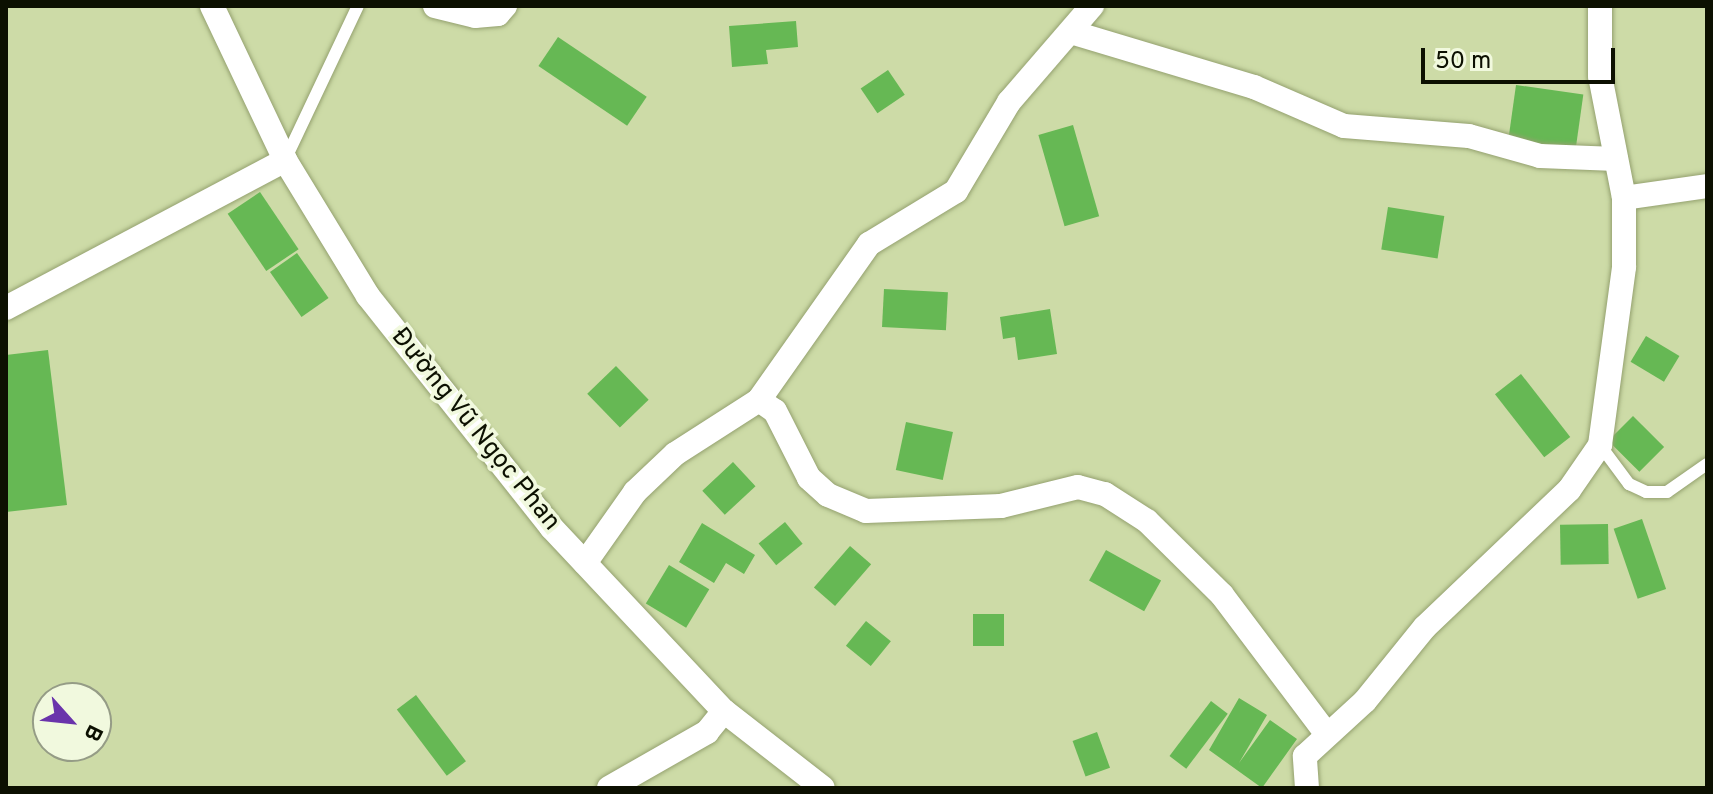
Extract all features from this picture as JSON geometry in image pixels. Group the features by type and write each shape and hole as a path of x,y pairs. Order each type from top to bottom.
{"street":[{"name":"Đường Vũ Ngọc Phan","path":"212,6 285,160 368,296 585,563 724,711 823,788"},
{"path":"435,6 475,16 498,14 505,6"},
{"path":"585,563 635,492 675,454 759,400 869,244 956,191 1009,102 1074,33 1092,6"},
{"path":"1307,788 1305,756 1326,733 1365,701 1425,627 1569,490 1600,445 1624,267 1624,198 1600,76 1600,6"},
{"path":"1074,33 1254,87 1344,126 1469,136 1540,156 1616,159"},
{"path":"6,308 285,160"},
{"path":"1624,198 1707,186"},
{"path":"759,400 775,411 809,478 828,495 866,511 1001,506 1078,487 1105,494 1147,521 1222,595 1326,733"},
{"path":"609,788 707,732 724,711"}],"lane":[{"path":"285,160 358,6"},
{"path":"1600,445 1629,484 1646,492 1667,492 1707,464"}],"building":[{"path":"796,21 798,47 766,50 768,64 732,67 729,26"},
{"path":"558,37 647,97 627,126 538,66"},
{"path":"888,70 905,95 877,113 861,88"},
{"path":"1516,85 1583,94 1575,155 1508,145"},
{"path":"1073,125 1099,216 1065,226 1038,135"},
{"path":"260,192 299,249 266,271 228,214"},
{"path":"1388,207 1444,216 1438,258 1381,249"},
{"path":"297,253 329,298 302,317 270,272"},
{"path":"884,289 948,292 946,330 882,327"},
{"path":"1050,309 1057,354 1018,360 1015,337 1003,339 1000,317"},
{"path":"1646,336 1679,356 1664,382 1631,362"},
{"path":"48,350 67,505 6,512 6,355"},
{"path":"616,366 649,400 620,428 587,394"},
{"path":"1521,374 1570,437 1544,457 1495,394"},
{"path":"1633,416 1664,447 1639,472 1608,441"},
{"path":"906,422 953,432 943,480 896,470"},
{"path":"733,462 756,486 725,515 702,491"},
{"path":"1642,519 1666,589 1638,599 1614,529"},
{"path":"785,522 803,544 776,565 759,543"},
{"path":"702,523 755,555 744,574 726,563 714,583 679,562"},
{"path":"1608,524 1609,564 1561,565 1560,525"},
{"path":"850,546 871,564 835,606 814,588"},
{"path":"1106,550 1161,581 1144,611 1089,581"},
{"path":"669,565 709,589 686,628 646,604"},
{"path":"973,614 1004,614 1004,646 973,646"},
{"path":"866,621 891,641 871,666 846,646"},
{"path":"416,695 466,761 447,776 397,709"},
{"path":"1239,698 1267,715 1239,763 1270,720 1297,739 1262,788 1209,750"},
{"path":"1211,701 1228,714 1186,769 1169,756"},
{"path":"1097,732 1110,768 1086,777 1073,741"}]}
